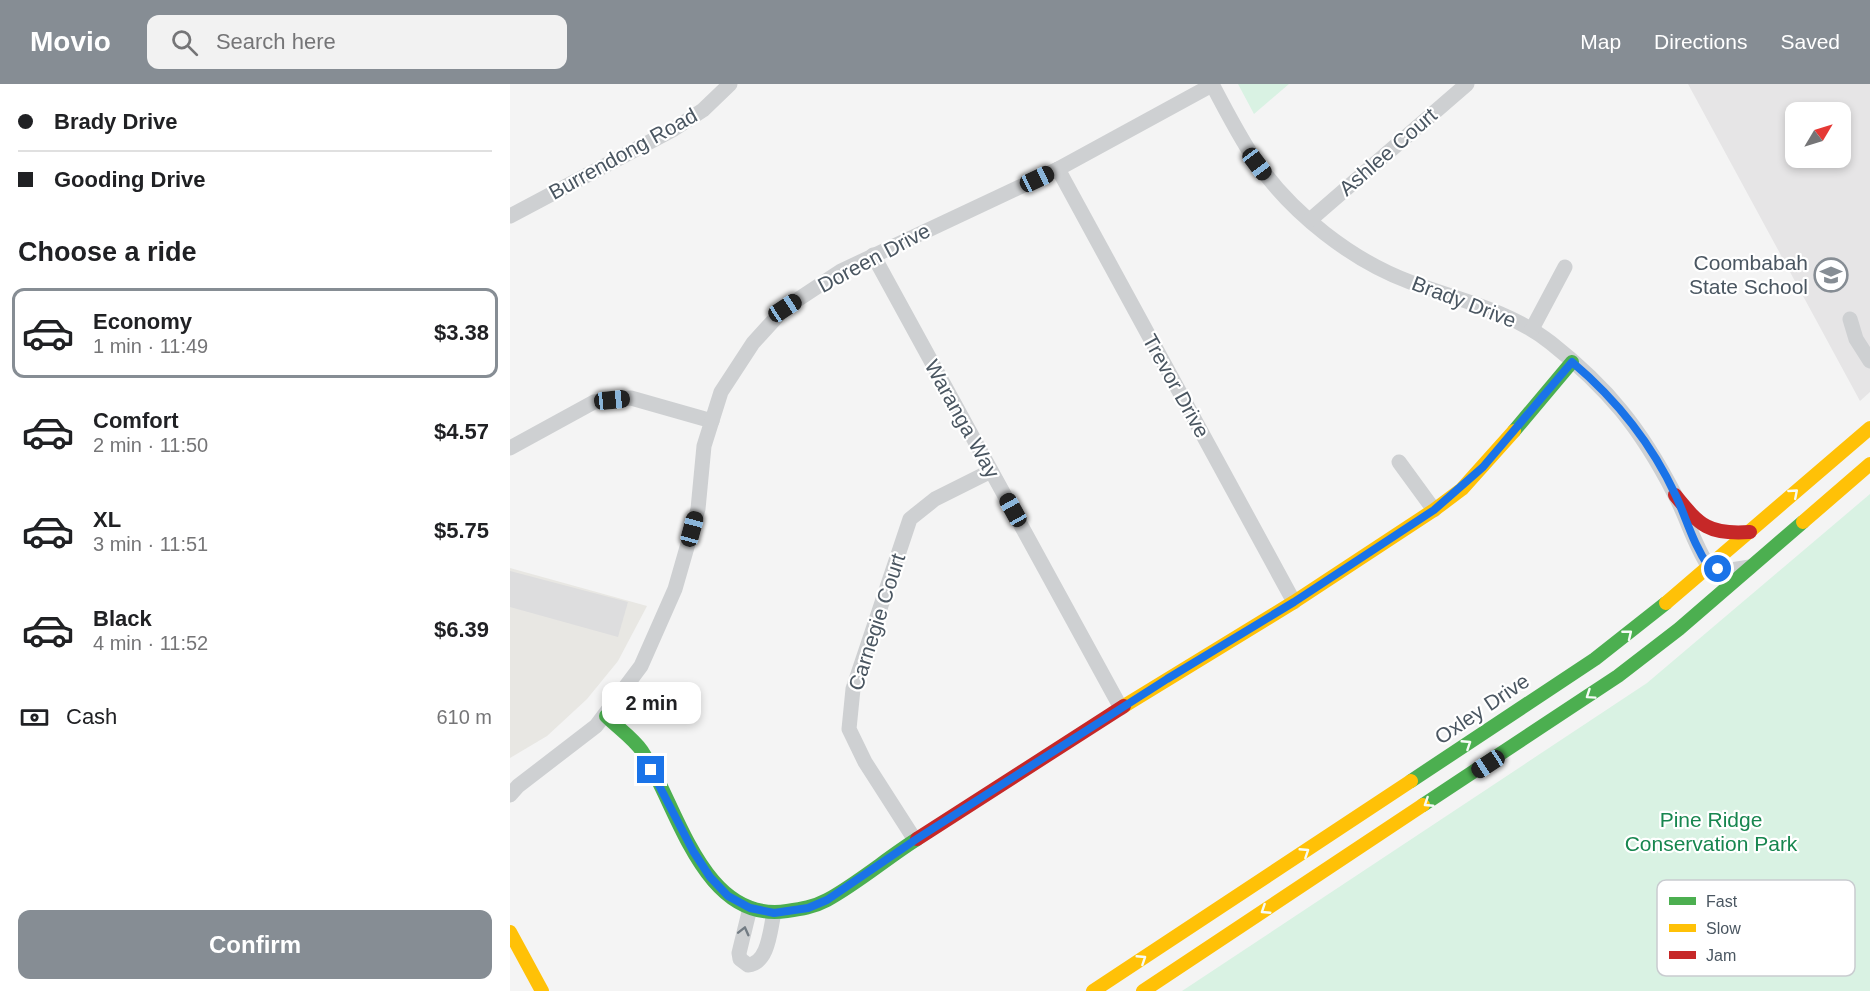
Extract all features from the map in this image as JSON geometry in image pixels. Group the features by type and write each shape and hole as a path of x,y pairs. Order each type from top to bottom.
{"main road":[{"path":"606,716 641,750 693,851 710,877 728,896 750,908 774,913 808,908 827,900 915,840 1121,708 1294,602 1434,510 1483,467 1572,362"},
{"name":"Oxley Drive","path":"1093,991 1624,638 1870,428"},
{"path":"1143,991 1591,695 1694,616 1870,464"},
{"path":"1675,495 1700,525 1708,530 1720,534 1750,532"},
{"path":"1546,692 1588,676 1633,645 1683,604 1692,602 1696,610 1694,616"},
{"path":"510,932 542,991"}],"street":[{"name":"Burrendong Road","path":"510,216 674,129 703,110 730,84"},
{"name":"Brady Drive","path":"1212,84 1257,164 1310,220 1354,253 1407,281 1491,308 1532,329 1604,390 1627,415 1675,495 1698,551 1709,567"},
{"name":"Doreen Drive","path":"513,789 606,716 641,666 675,589 698,509 704,446 722,392 753,343 785,308 841,271 1058,169 1212,84"},
{"name":"Ashlee Court","path":"1310,220 1467,84"},
{"name":"Trevor Drive","path":"1058,169 1294,602"},
{"name":"Waranga Way","path":"873,255 1121,708"},
{"path":"1532,329 1565,267"},
{"path":"1850,319 1856,339 1870,361"},
{"path":"510,448 594,402 631,398 712,422"},
{"path":"1399,462 1434,510"},
{"name":"Carnegie Court","path":"915,840 865,762 849,729 853,689 910,519 935,499 991,471"},
{"path":"1709,567 1731,570 1751,567"},
{"path":"750,908 739,953 740,959 748,965 762,958 774,913"}],"shaded area":[{"name":"Coombabah State School","path":"1688,84 1870,84 1870,392 1860,401"},
{"path":"510,568 647,606 618,661 587,699 547,736 510,758"}],"green space":[{"path":"1238,84 1289,84 1254,114"},
{"name":"Pine Ridge Conservation Park","path":"1870,494 1870,991 1182,991 1647,683"}],"building":[{"path":"510,571 628,602 618,637 510,607"}],"traffic: fast":[{"path":"1514,431 1572,362"},
{"path":"1423,805 1618,676 1679,629 1803,522"},
{"path":"1411,781 1595,659 1666,603"},
{"path":"606,716 642,751 681,829 713,881 734,899 758,910 787,911 822,902 850,886 917,839"}],"traffic: slow":[{"path":"1666,603 1870,428"},
{"path":"1124,706 1294,602 1434,510 1462,489 1514,431"},
{"path":"1803,522 1870,464"},
{"path":"1093,991 1411,781"},
{"path":"1143,991 1423,805"},
{"path":"510,932 542,991"}],"traffic: jam":[{"path":"1675,495 1706,526 1724,532 1750,532"},
{"path":"917,839 1124,706"}],"place":[{"name":"Coombabah State School","path":"1831,275"}],"route":[{"path":"651,770 693,851 710,877 728,896 750,908 774,913 808,908 827,900 915,840 1167,679 1294,602 1434,510 1462,489 1483,467 1572,362 1611,397 1640,433 1675,495 1698,551 1709,567 1718,569"}]}
